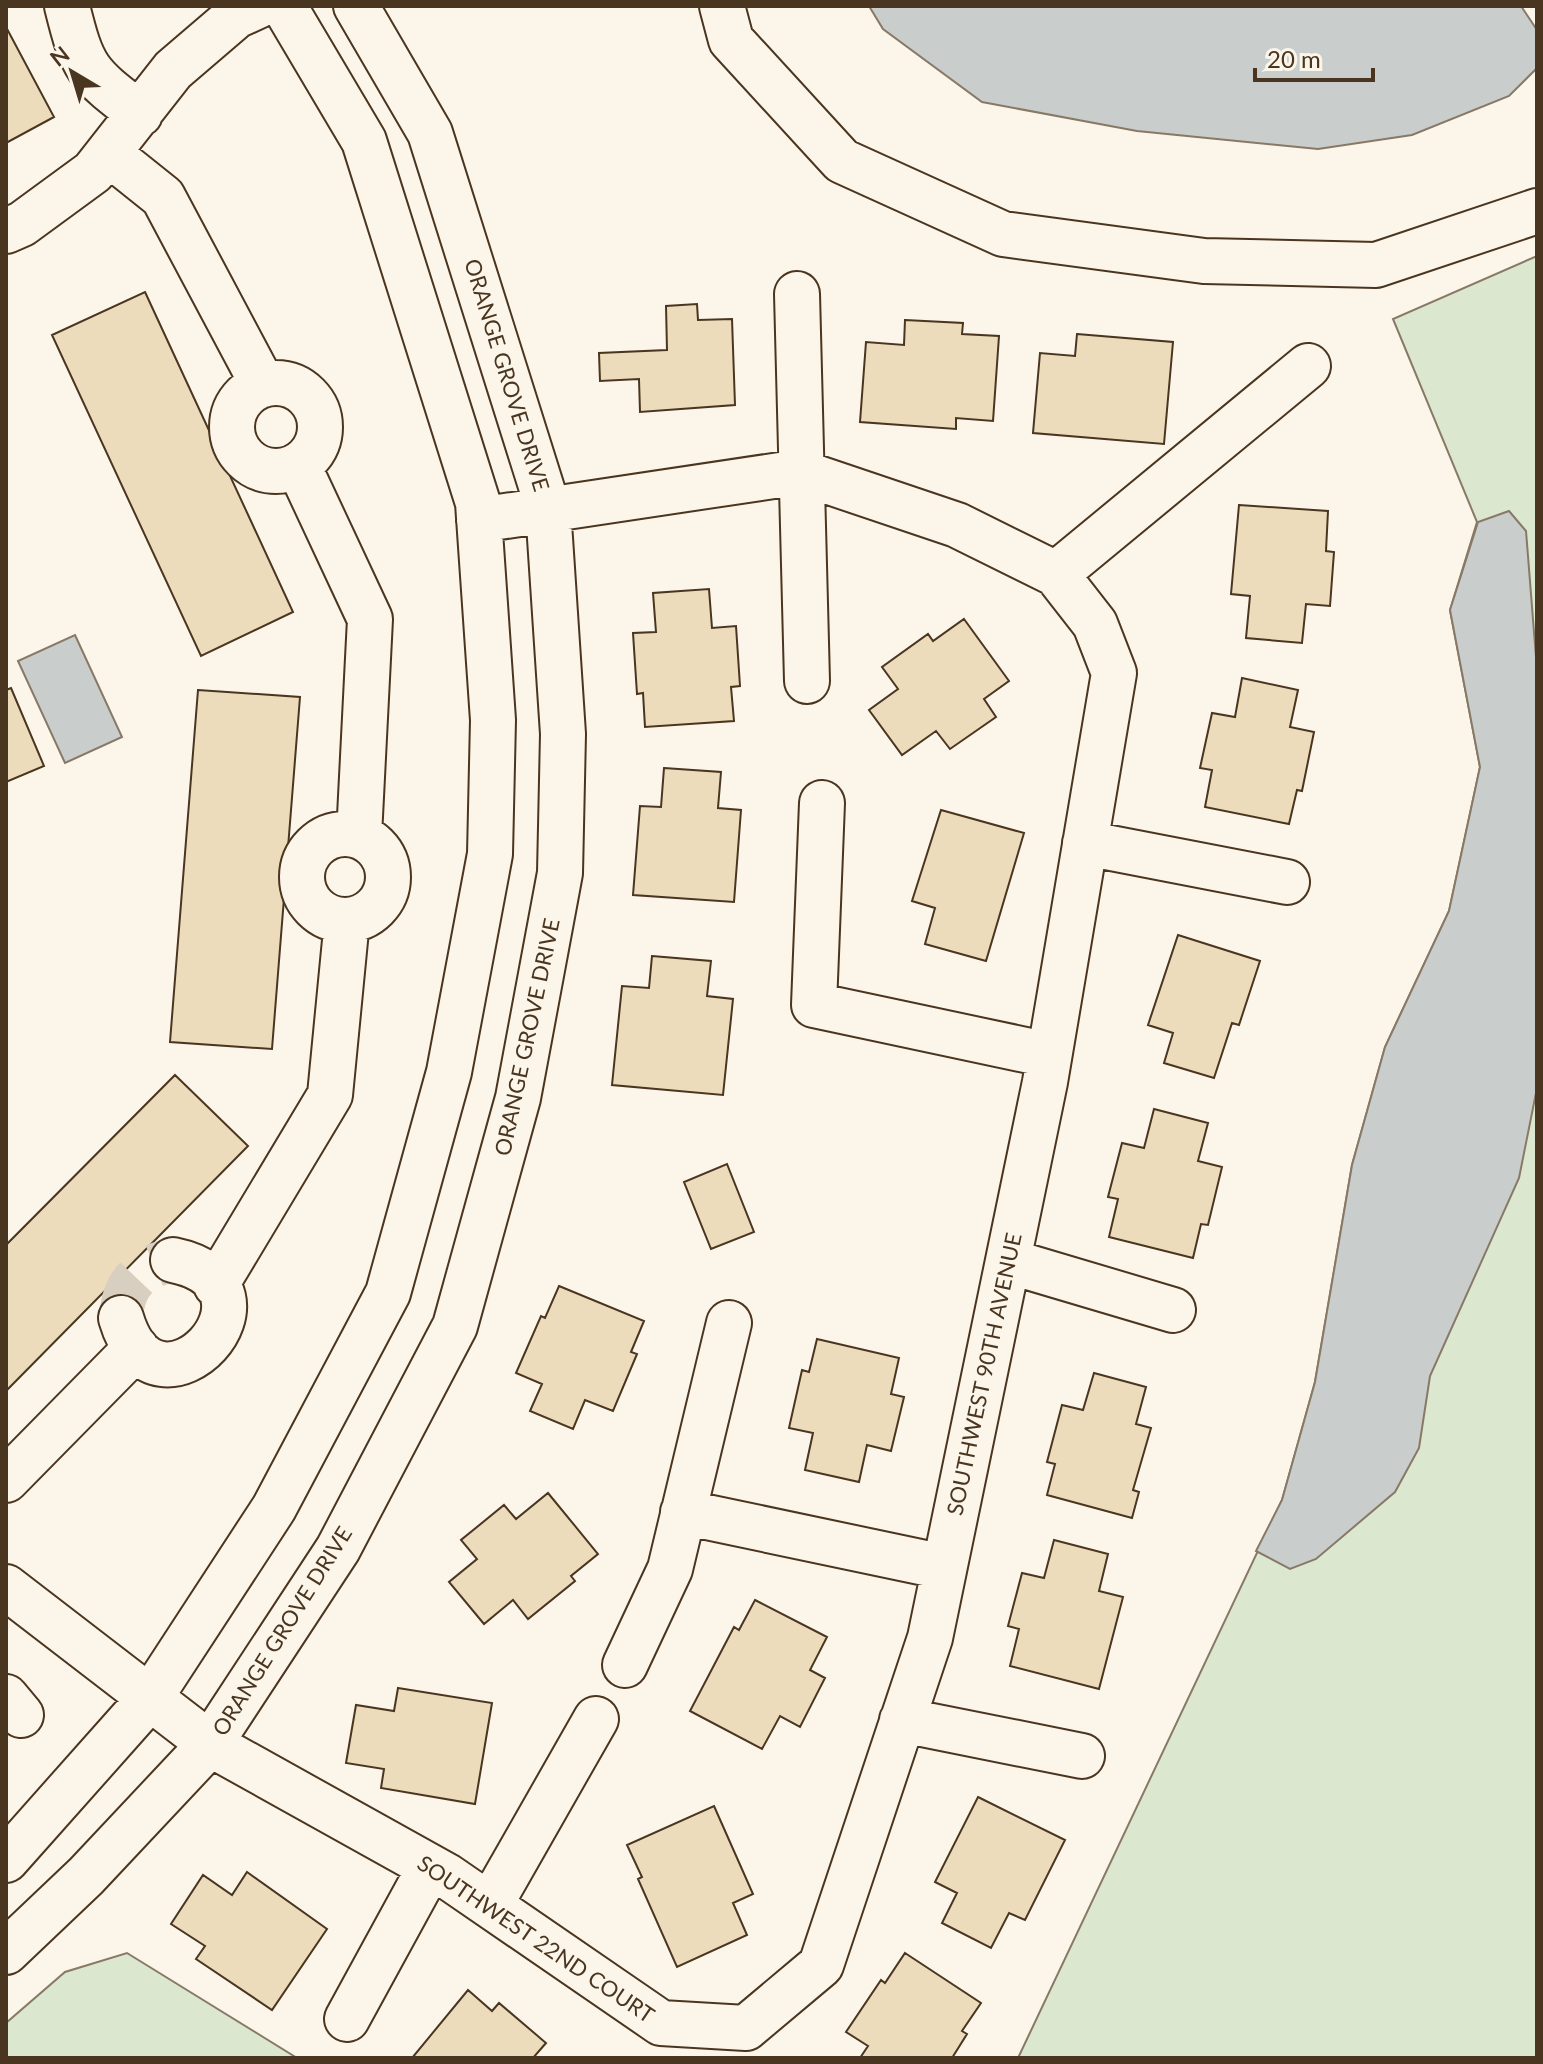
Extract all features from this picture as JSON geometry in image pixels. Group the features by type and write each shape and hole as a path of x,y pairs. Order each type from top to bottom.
{"street":[{"path":"67,6 78,53 93,78 140,114"},
{"path":"6,231 22,224 93,172 173,70 236,16 258,6"},
{"path":"6,1860 150,1698 274,1508 388,1293 449,1072 490,854 493,720 478,503 408,271 364,141 284,6"},
{"name":"ORANGE GROVE DRIVE","path":"6,1952 86,1876 210,1744 338,1549 455,1326 518,1098 560,873 563,734 548,508 430,133 356,6"},
{"path":"722,6 731,40 842,161 1003,234 1204,261 1376,265 1537,211"},
{"path":"108,153 163,197 263,385"},
{"path":"797,294 807,681"},
{"path":"479,520 800,472 957,525 1056,574 1308,366"},
{"path":"263,385 290,385 313,403 319,416 317,444 298,465 284,470 256,466 235,445 233,416 249,392 263,385"},
{"path":"298,465 370,619 359,836"},
{"name":"SOUTHWEST 90TH AVENUE","path":"750,2043 821,1965 930,1638 1049,1055 1114,673 1095,624 1056,574"},
{"path":"822,803 814,1005 1049,1055"},
{"path":"333,835 359,836 382,855 388,883 374,909 347,920 320,912 304,891 302,877 310,851 333,835"},
{"path":"1085,843 1287,882"},
{"path":"216,1285 330,1095 347,920"},
{"path":"6,1480 128,1333 165,1362 197,1357 210,1346 223,1317 216,1285 204,1272 173,1260"},
{"path":"1008,1261 1173,1310"},
{"path":"625,1665 670,1569 729,1323"},
{"path":"683,1512 944,1567"},
{"name":"SOUTHWEST 22ND COURT","path":"6,1587 210,1744 430,1867 661,2023 750,2043"},
{"path":"490,1905 596,1719"},
{"path":"902,1720 1082,1756"},
{"path":"347,2019 430,1867"}],"green space":[{"path":"1537,256 1537,2058 1018,2058 1282,1500 1315,1382 1352,1165 1385,1047 1449,911 1480,767 1450,610 1477,522 1393,319"},
{"path":"127,1953 297,2058 6,2058 6,2023 65,1972"}],"shaded area":[{"path":"869,6 1521,6 1537,30 1537,68 1509,96 1412,135 1318,149 1137,131 982,102 883,29"},
{"path":"1509,511 1526,531 1537,670 1537,1088 1519,1178 1430,1376 1419,1448 1395,1492 1316,1559 1290,1569 1256,1551 1282,1500 1315,1382 1352,1165 1385,1047 1449,911 1480,767 1450,610 1478,522"},
{"path":"75,635 122,737 65,763 18,661"}],"building":[{"path":"6,27 54,117 6,143"},
{"path":"145,292 293,612 201,656 52,335"},
{"path":"697,304 698,320 732,319 735,405 640,412 639,379 600,381 599,353 667,350 666,306"},
{"path":"905,320 963,323 962,334 999,336 993,421 956,418 956,429 860,422 866,342 904,345"},
{"path":"1077,334 1173,342 1164,444 1033,433 1040,353 1075,356"},
{"path":"1239,505 1328,511 1326,551 1334,552 1330,606 1306,604 1302,643 1246,638 1250,596 1231,594"},
{"path":"709,589 712,628 736,626 740,686 731,687 734,721 645,727 643,693 637,694 633,633 656,632 653,593"},
{"path":"964,619 1009,681 984,699 996,717 950,749 936,731 902,755 869,710 898,689 882,667 928,634 933,641"},
{"path":"1242,678 1298,690 1290,727 1314,732 1302,791 1297,790 1289,824 1205,807 1212,770 1200,768 1212,713 1235,717"},
{"path":"11,688 44,766 6,782 6,690"},
{"path":"198,690 300,697 272,1049 170,1042"},
{"path":"664,768 721,772 718,808 741,810 734,902 633,895 640,806 661,807"},
{"path":"941,810 1024,833 986,961 925,944 935,908 912,901"},
{"path":"1178,935 1260,961 1239,1025 1232,1023 1214,1078 1164,1063 1173,1033 1148,1025"},
{"path":"652,956 711,961 707,996 733,999 723,1095 612,1085 622,986 649,988"},
{"path":"175,1075 248,1146 6,1391 6,1245"},
{"path":"1154,1109 1208,1123 1198,1161 1222,1167 1208,1225 1201,1224 1193,1258 1109,1237 1118,1199 1108,1197 1122,1143 1144,1148"},
{"path":"727,1164 754,1232 711,1249 684,1182"},
{"path":"559,1286 644,1321 631,1352 637,1354 613,1411 585,1400 573,1429 530,1411 542,1384 516,1373 541,1316 545,1318"},
{"path":"817,1339 899,1358 891,1394 904,1397 891,1451 867,1445 859,1482 805,1470 813,1433 789,1428 802,1370 809,1372"},
{"path":"1094,1373 1146,1387 1136,1424 1151,1428 1133,1490 1139,1492 1132,1518 1047,1495 1055,1464 1047,1462 1062,1405 1083,1410"},
{"path":"548,1493 598,1554 571,1576 575,1581 528,1619 513,1600 484,1624 449,1582 477,1559 461,1540 504,1505 516,1519"},
{"path":"1054,1540 1108,1554 1099,1591 1123,1597 1099,1689 1010,1666 1019,1629 1008,1626 1022,1573 1044,1578"},
{"path":"755,1600 827,1637 810,1670 825,1678 800,1727 780,1716 762,1749 690,1711 734,1627 739,1630"},
{"path":"398,1688 492,1703 475,1804 381,1788 384,1769 346,1763 356,1705 394,1711"},
{"path":"978,1797 1065,1840 1025,1920 1009,1913 991,1948 942,1923 957,1893 935,1882"},
{"path":"714,1806 753,1894 733,1903 747,1935 677,1967 638,1879 642,1877 627,1845"},
{"path":"247,1872 327,1929 272,2010 196,1959 205,1946 171,1924 203,1875 232,1895"},
{"path":"905,1953 981,2003 962,2031 967,2034 952,2058 860,2058 868,2046 846,2032 881,1980 885,1983"},
{"path":"468,1990 492,2011 499,2003 546,2043 533,2058 412,2058"}],"tunnel":[{"path":"121,1318 125,1295 135,1278 151,1267 173,1260"}]}
